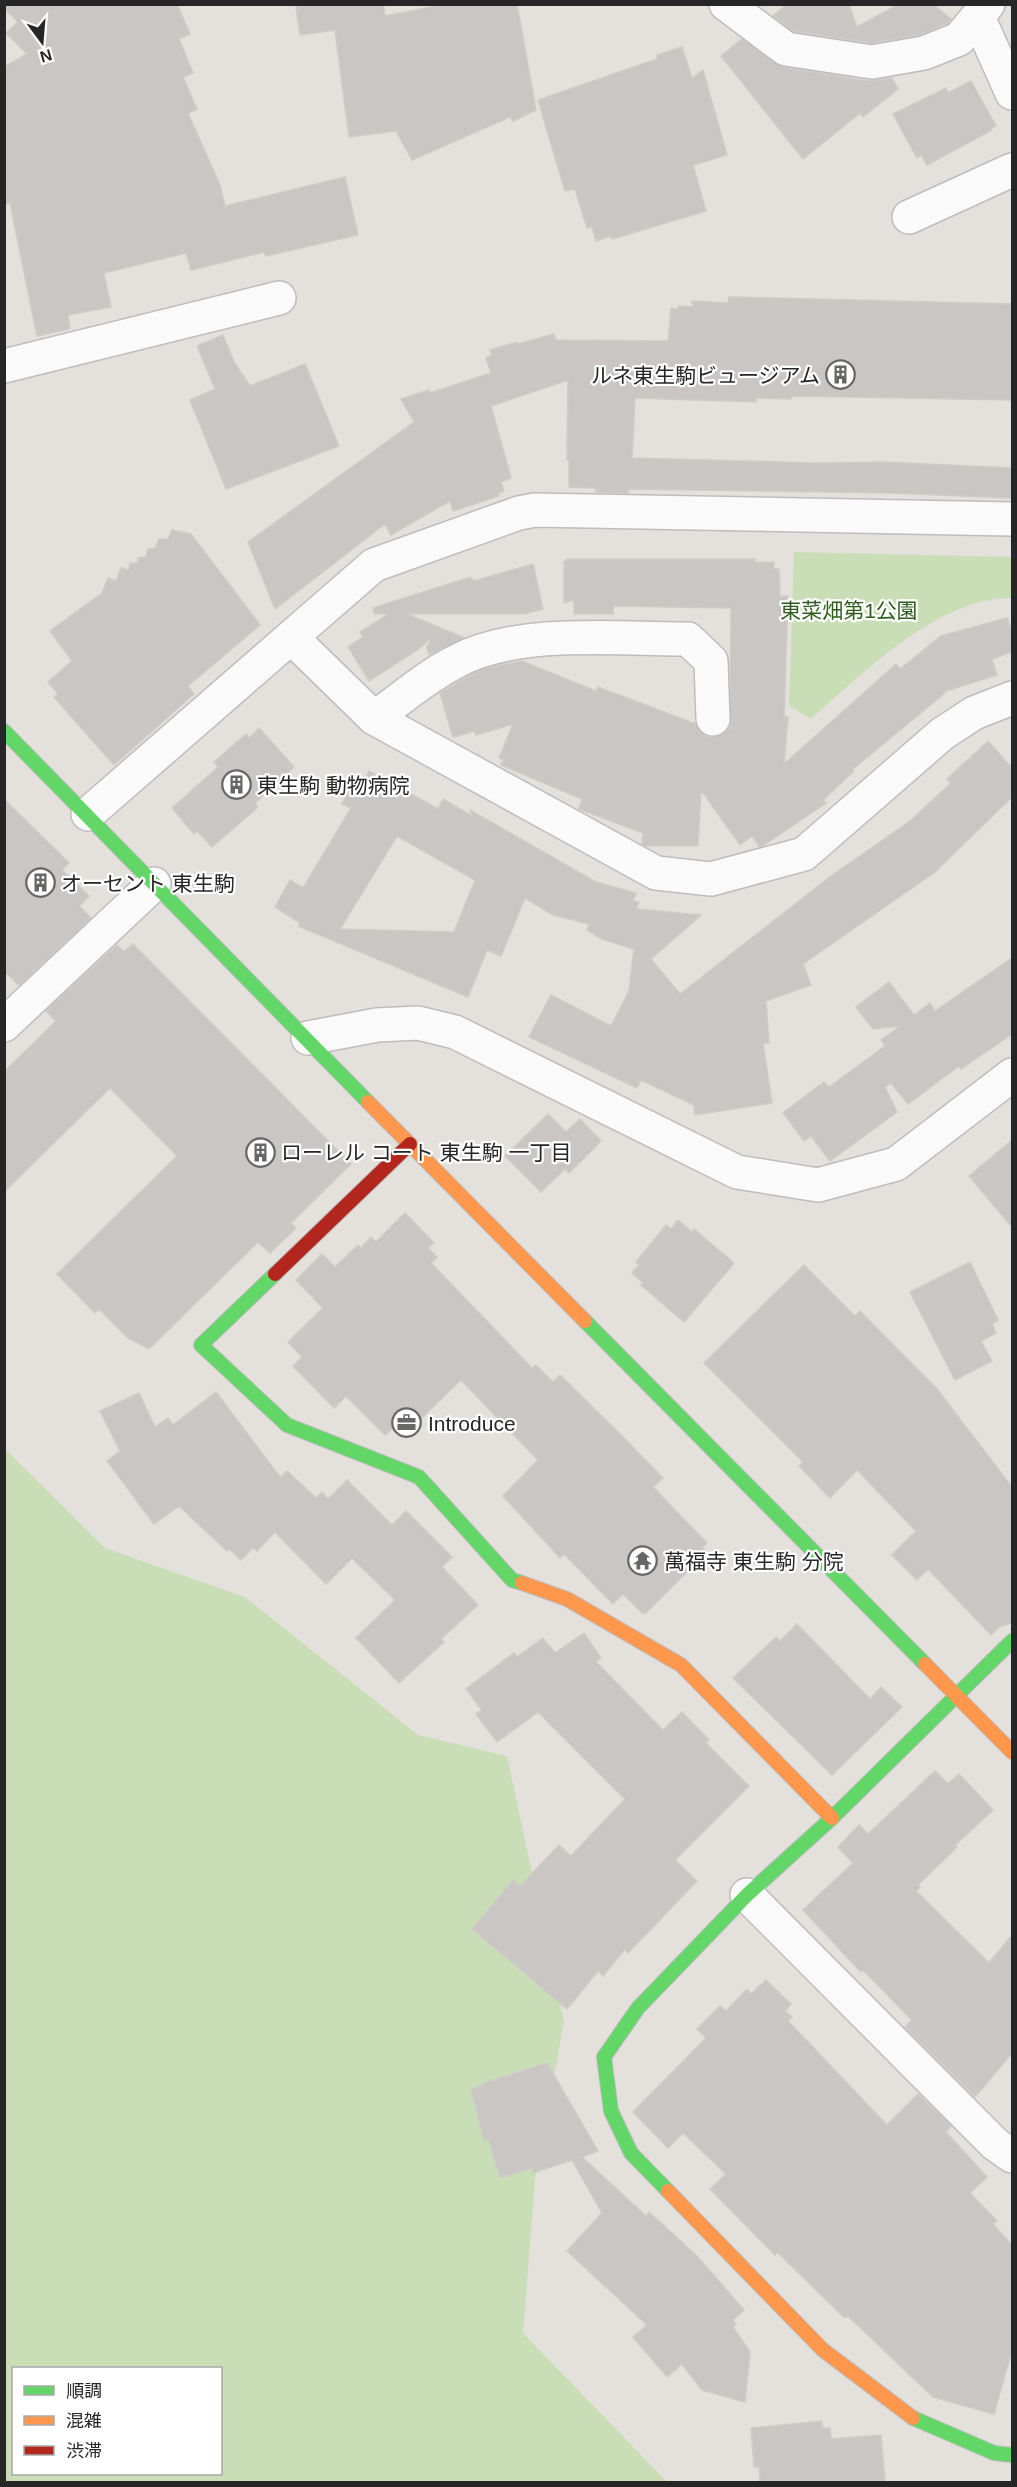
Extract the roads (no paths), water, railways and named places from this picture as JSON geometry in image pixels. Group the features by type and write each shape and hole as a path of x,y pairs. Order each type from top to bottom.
{"street":[{"path":"726,4 786,50 872,62 924,52 959,39 983,11 1012,93"},
{"path":"909,217 1012,170"},
{"path":"4,366 279,298"},
{"path":"88,814 374,565 519,513 535,510 1012,519"},
{"path":"292,638 374,718 656,873 711,879 804,854 942,734 974,713 1012,698"},
{"path":"374,718 458,660 498,646 536,638 688,639 711,661 713,718"},
{"path":"4,731 1012,1752"},
{"path":"4,1025 154,884"},
{"path":"308,1038 377,1025 418,1023 455,1032 737,1172 818,1185 896,1164 1012,1075"},
{"path":"410,1144 201,1345 287,1425 419,1477 512,1580 567,1599 681,1665 832,1818"},
{"path":"1012,1641 832,1818 747,1895 638,2008 604,2057 611,2111 631,2152 823,2350 915,2419 994,2453 1012,2455"},
{"path":"747,1895 995,2144 1012,2156"}],"place":[{"name":"ルネ東生駒ビュージアム","path":"841,375"},
{"name":"東生駒 動物病院","path":"236,785"},
{"name":"オーセント 東生駒","path":"40,883"},
{"name":"ローレル コート 東生駒 一丁目","path":"260,1152"},
{"name":"Introduce","path":"407,1423"},
{"name":"萬福寺 東生駒 分院","path":"643,1561"}],"park label":[{"name":"東菜畑第1公園","path":"849,610"}]}
